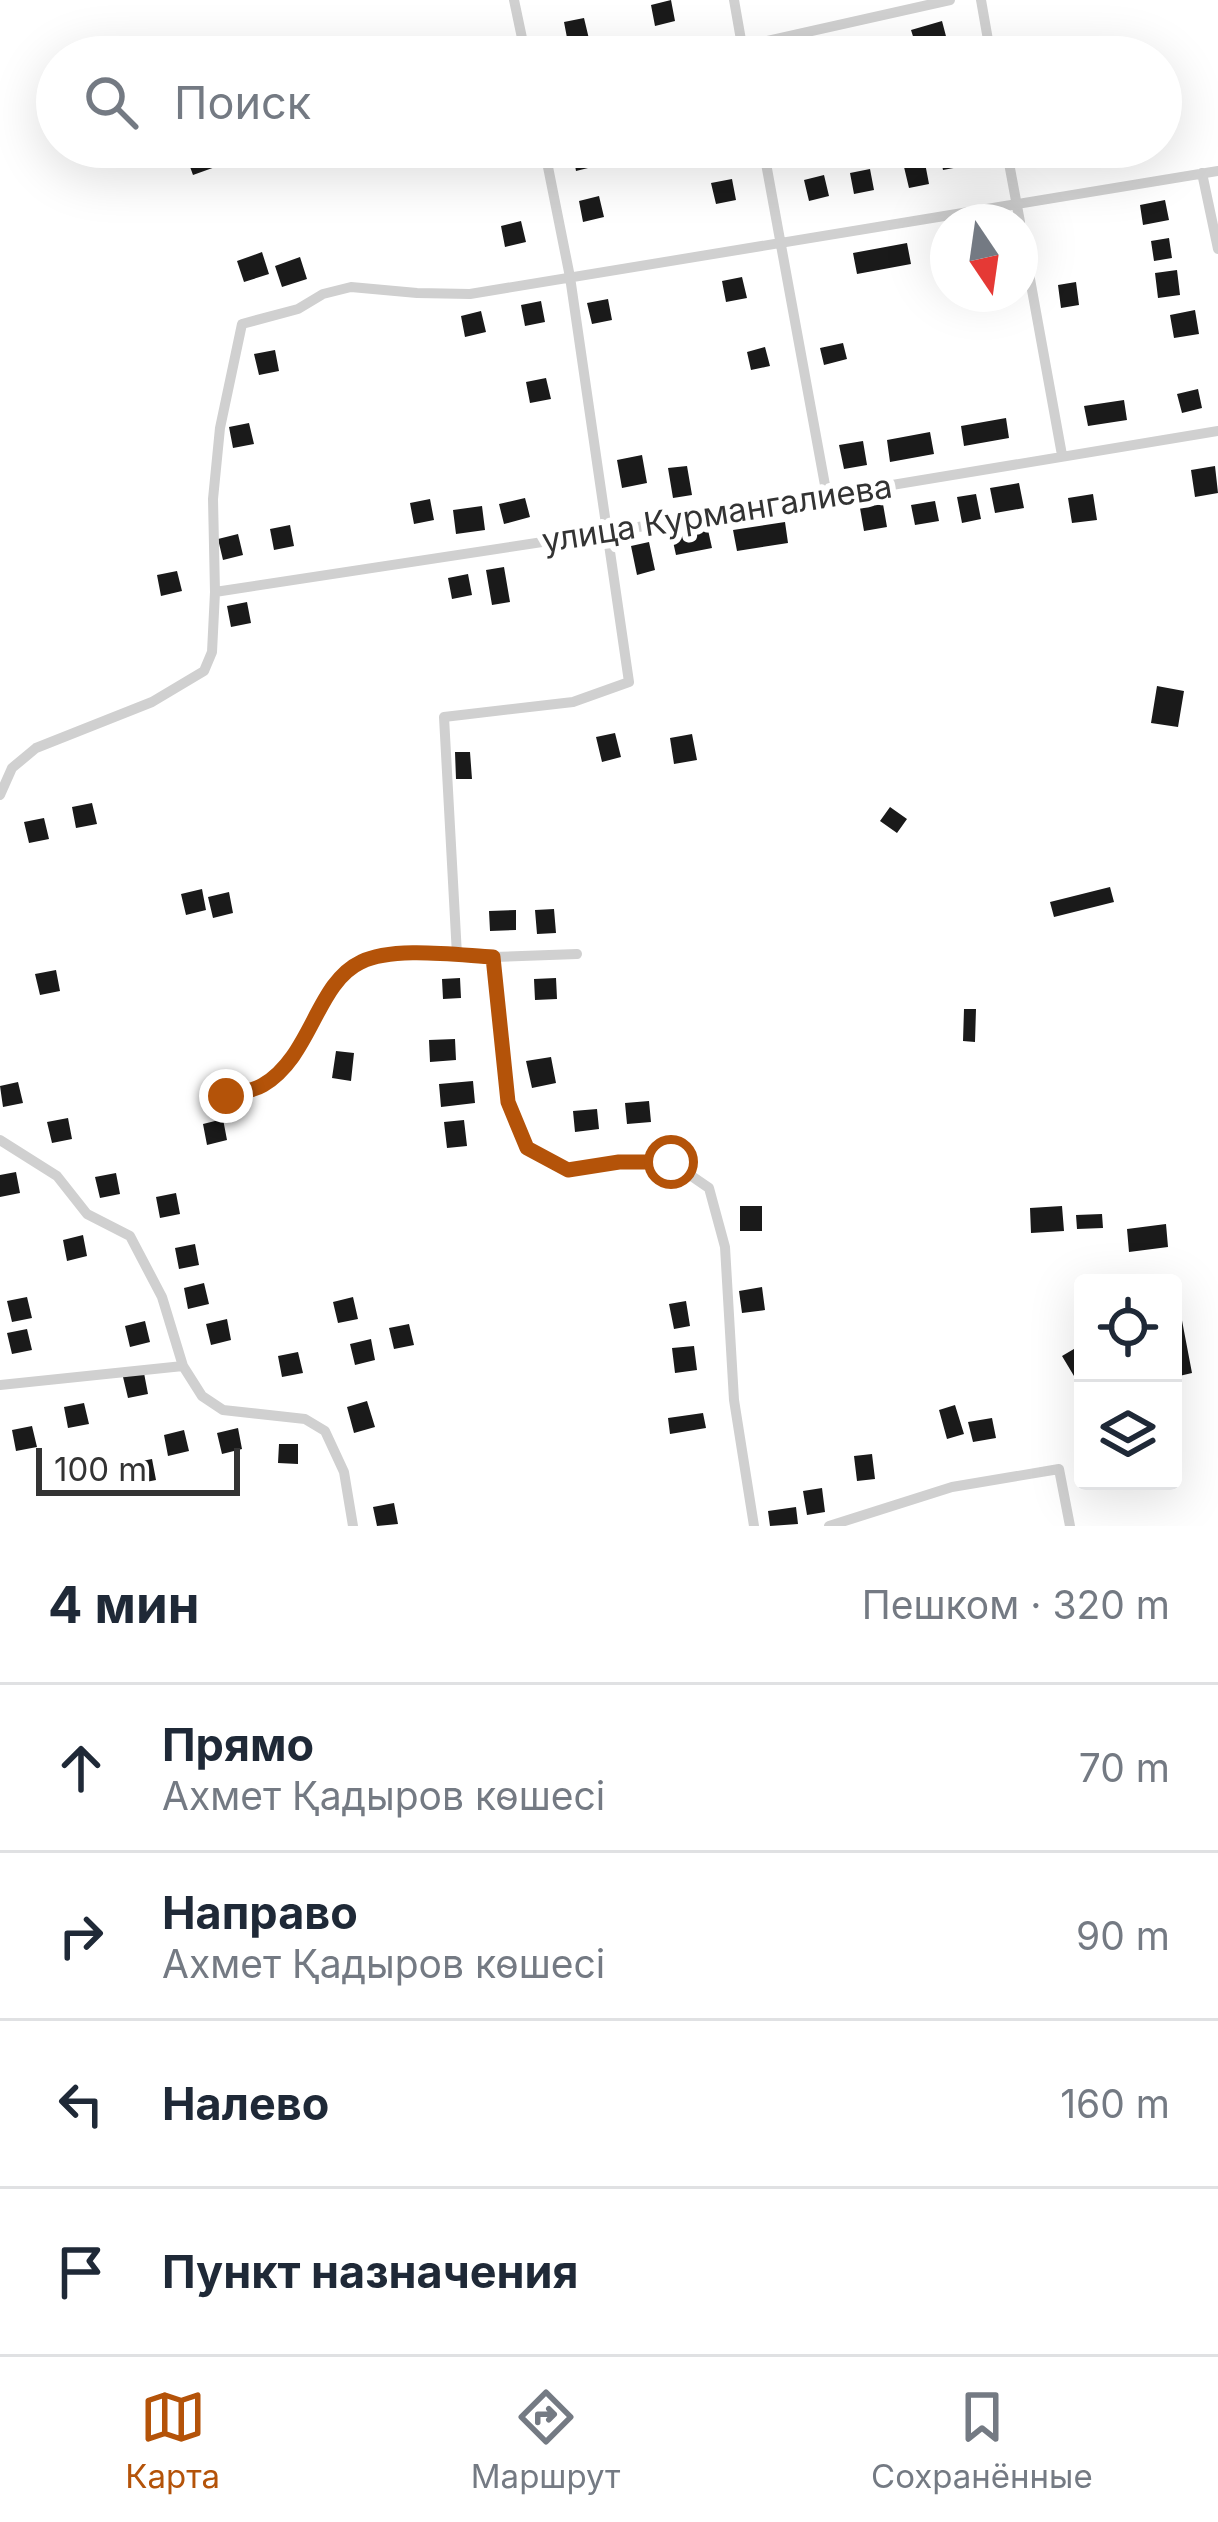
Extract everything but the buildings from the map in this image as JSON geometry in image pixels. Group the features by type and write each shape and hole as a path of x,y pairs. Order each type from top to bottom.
{"street":[{"path":"514,0 522,36"},
{"path":"734,0 740,36"},
{"path":"807,36 950,0"},
{"path":"981,0 987,36"},
{"path":"457,955 444,717 573,702 629,682 570,277 548,168"},
{"path":"767,168 827,496"},
{"path":"1010,168 1017,204"},
{"path":"1023,204 1218,171"},
{"path":"1202,173 1218,249"},
{"path":"0,795 12,768 36,748 152,702 203,671 212,652 213,499 220,428 242,324 298,309 351,287 470,294 930,219"},
{"path":"1036,312 1062,455"},
{"name":"улица Курмангалиева","path":"215,592 1218,431"},
{"path":"226,1096 261,1087 293,1060 339,978 362,961 396,954 577,954"},
{"path":"493,957 508,1102 527,1148 568,1170 619,1162 671,1162 710,1188 725,1247 734,1400 754,1526"},
{"path":"0,1140 57,1176 87,1214 130,1236 162,1297 183,1366 202,1396 224,1410 305,1419 325,1431 344,1472 353,1526"},
{"path":"0,1385 183,1366"},
{"path":"829,1526 952,1487 1059,1469 1070,1526"}],"route":[{"path":"226,1096 261,1087 293,1060 339,978 362,961 396,954 493,957 508,1102 527,1148 568,1170 619,1162 671,1162"}]}
